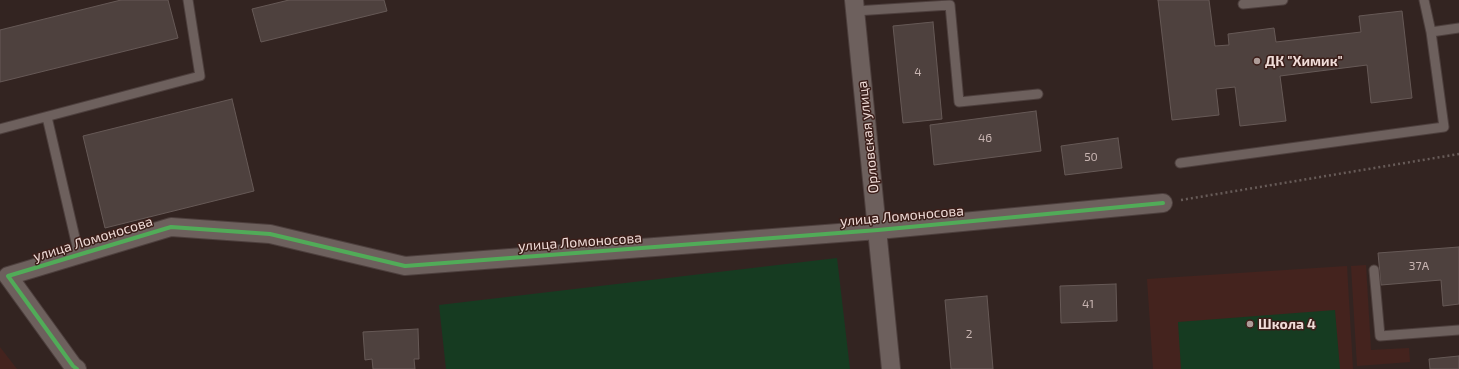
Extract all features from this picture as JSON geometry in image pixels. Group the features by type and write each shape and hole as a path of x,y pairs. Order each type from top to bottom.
{"street":[{"name":"Орловская улица","path":"854,6 891,369"},
{"name":"улица Ломоносова","path":"4,272 79,255 171,227 270,234 405,266 878,230 1162,203"},
{"path":"4,272 73,366 77,369"}],"lane":[{"path":"0,130 200,76 188,0"},
{"path":"1243,4 1283,0"},
{"path":"1180,163 1444,126 1431,32 1424,0"},
{"path":"854,6 950,5 959,102 1038,94"},
{"path":"1431,32 1459,28"},
{"path":"47,117 79,255"},
{"path":"1374,270 1380,336 1459,330"}],"path":[{"path":"1162,203 1459,154"}],"shaded area":[{"path":"1366,265 1371,350 1409,348 1410,362 1357,366 1351,266"},
{"name":"Школа 4","path":"1347,266 1353,369 1153,369 1147,279"},
{"path":"0,347 17,369 0,369"}],"green space":[{"path":"837,258 850,369 446,369 439,305"},
{"path":"1335,310 1340,369 1181,369 1178,322"}],"building":[{"path":"121,0 168,0 178,38 0,82 0,30"},
{"path":"289,0 384,0 387,11 261,42 252,9"},
{"name":"ДК \"Химик\"","path":"1158,0 1209,0 1215,46 1229,45 1228,34 1274,28 1276,42 1361,32 1359,16 1402,11 1412,98 1371,103 1367,65 1280,76 1286,121 1240,126 1235,87 1216,89 1219,115 1172,120"},
{"path":"933,22 942,119 903,123 893,26"},
{"path":"232,99 254,191 105,228 83,136"},
{"path":"1036,111 1041,151 934,165 930,125"},
{"path":"1118,138 1122,168 1065,175 1061,146"},
{"path":"1459,247 1459,304 1443,306 1441,280 1381,285 1378,253"},
{"path":"1116,284 1117,321 1061,323 1060,286"},
{"path":"987,296 993,369 951,369 945,300"},
{"path":"418,329 419,359 414,359 415,369 373,369 372,359 365,360 363,332"},
{"path":"1459,356 1459,369 1430,369 1429,359"}],"cycle path":[{"path":"77,369 73,366 8,276 171,227 270,234 405,266 878,230 1163,203"}],"place":[{"name":"ДК \"Химик\"","path":"1257,61"},
{"name":"Школа 4","path":"1250,324"}]}
